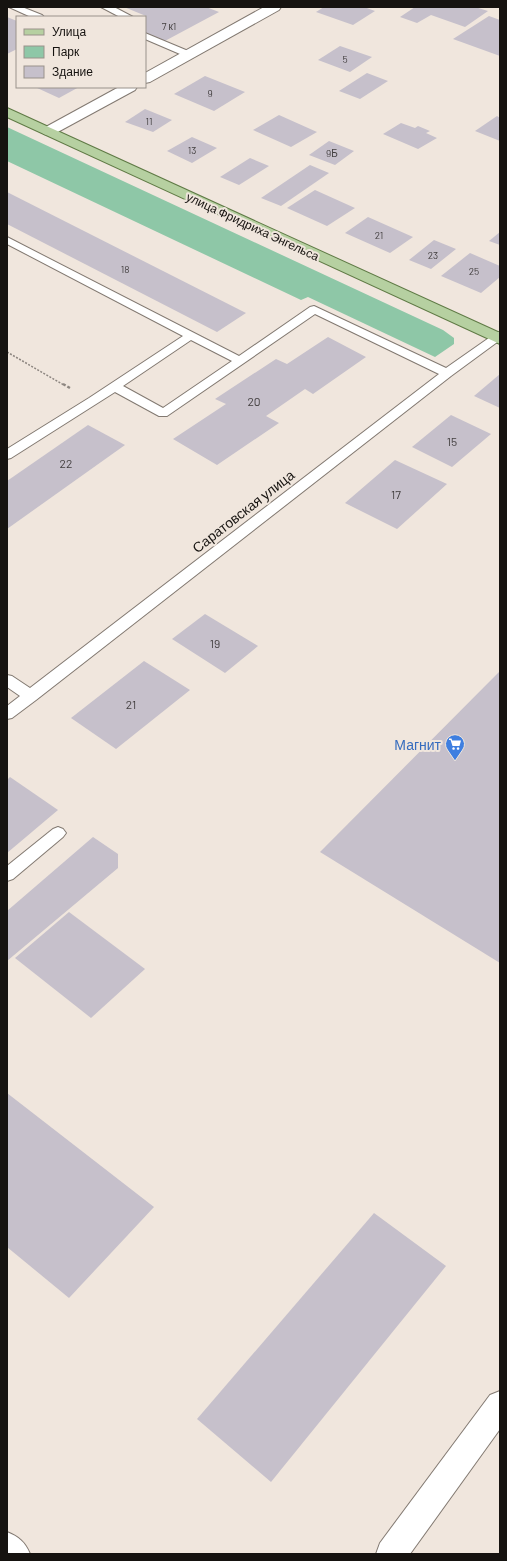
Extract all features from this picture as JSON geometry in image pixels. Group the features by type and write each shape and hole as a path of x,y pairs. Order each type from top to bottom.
{"main road":[{"name":"улица Фридриха Энгельса","path":"7,112 499,337"}],"street":[{"path":"146,78 274,7"},
{"path":"49,131 128,88"},
{"path":"391,1554 500,1406"},
{"path":"7,1547 15,1554"}],"lane":[{"path":"14,7 36,16"},
{"path":"106,7 126,16"},
{"path":"146,36 190,55"},
{"path":"7,240 240,361"},
{"path":"114,386 163,413 314,309 447,373"},
{"path":"7,455 93,401 190,336"},
{"name":"Саратовская улица","path":"7,714 447,373 499,337"},
{"path":"7,680 31,696"},
{"path":"7,875 58,833"}],"path":[{"path":"7,352 93,401"}],"green space":[{"path":"7,127 443,330 454,338 454,344 435,357 308,297 301,300 7,161"}],"building":[{"path":"124,7 206,7 219,12 163,42 146,35 146,16"},
{"path":"324,7 364,7 375,11 353,25 316,12"},
{"path":"415,7 475,7 488,11 465,27 431,15 417,23 400,17"},
{"path":"489,16 500,20 500,56 453,39"},
{"path":"7,17 16,21 16,50 7,54"},
{"path":"340,46 372,57 350,72 318,60"},
{"path":"367,73 388,81 360,99 339,91"},
{"path":"205,76 245,92 214,111 174,94"},
{"path":"37,88 77,88 59,98"},
{"path":"145,109 172,120 153,132 125,122"},
{"path":"279,115 317,132 291,147 253,130"},
{"path":"497,116 500,118 500,141 475,131"},
{"path":"401,123 415,128 418,126 430,131 426,133 437,138 418,149 383,134"},
{"path":"192,137 217,148 192,163 167,151"},
{"path":"329,141 354,151 335,165 309,155"},
{"path":"250,158 269,166 239,185 220,177"},
{"path":"310,165 329,173 281,206 261,198"},
{"path":"315,190 355,208 327,226 287,208"},
{"path":"7,192 246,313 217,332 7,224"},
{"path":"368,217 413,237 390,253 345,233"},
{"path":"500,232 500,245 489,241"},
{"path":"434,240 456,249 431,269 409,260"},
{"path":"470,253 500,266 500,277 481,293 441,276"},
{"path":"328,337 366,357 313,394 305,389 266,416 279,423 217,465 173,439 226,404 215,399 276,359 287,364"},
{"path":"500,374 500,408 474,396"},
{"path":"451,415 491,434 452,467 412,447"},
{"path":"88,425 125,445 7,529 7,481"},
{"path":"395,460 447,484 397,529 345,503"},
{"path":"205,614 258,646 225,673 172,639"},
{"path":"144,661 190,690 116,749 71,718"},
{"name":"Магнит","path":"500,671 500,963 320,852"},
{"path":"10,777 58,810 7,853 7,780"},
{"path":"93,837 118,854 118,868 7,961 7,911"},
{"path":"69,912 145,969 91,1018 15,958"},
{"path":"7,1093 154,1207 69,1298 7,1247"},
{"path":"374,1213 446,1266 271,1482 197,1419"}],"place":[{"name":"Магнит","path":"455,761"}]}
